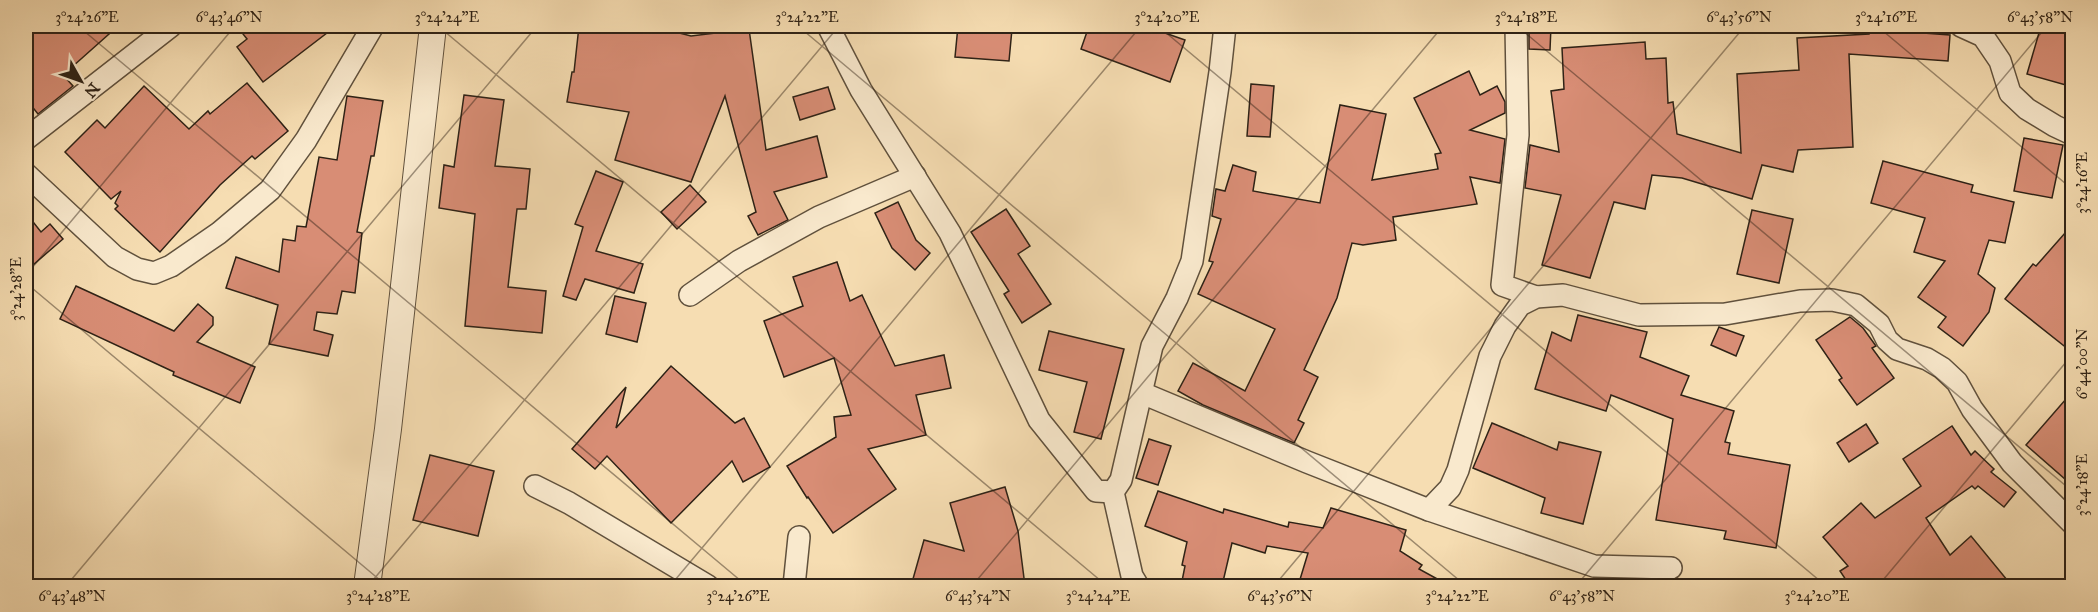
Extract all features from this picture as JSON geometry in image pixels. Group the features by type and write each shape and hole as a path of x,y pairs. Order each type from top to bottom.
{"street":[{"path":"26,139 171,26"},
{"path":"26,174 115,257 137,269 154,273 171,266 219,233 270,190 306,140 373,26"},
{"path":"367,586 388,429 433,26"},
{"path":"828,26 861,90 950,233 1039,420 1096,490 1113,492"},
{"path":"1133,583 1113,492 1121,480 1152,346 1177,298 1192,261 1225,26"},
{"path":"1516,26 1518,135 1502,285 1536,297"},
{"path":"1961,26 1983,36 2000,61 2010,93 2026,109 2073,134"},
{"path":"690,295 739,261 819,217 915,176"},
{"path":"1429,510 1450,488 1458,470 1490,356 1505,326 1520,305 1536,297 1563,295 1640,315 1725,314 1800,301 1832,300 1856,305 1879,324 1887,340 1898,349 1927,359 1942,368 1957,382 1972,409 2012,464 2073,523"},
{"path":"1142,393 1429,510 1594,566 1671,568"},
{"path":"535,486 569,503 708,586"},
{"path":"794,586 799,537"}],"building":[{"path":"26,26 118,26 63,75 73,86 38,114 26,99"},
{"path":"255,26 336,26 263,82 237,47 247,39 243,34"},
{"path":"579,26 652,26 691,36 749,29 766,150 817,136 827,177 774,192 788,220 758,235 748,216 756,212 725,96 691,182 615,160 629,112 567,102 572,72 574,72"},
{"path":"958,26 1012,29 1009,61 955,57"},
{"path":"1089,26 1145,26 1185,40 1170,82 1081,49"},
{"path":"1529,26 1551,26 1550,50 1529,49"},
{"path":"2041,26 2073,26 2073,87 2027,74"},
{"path":"1869,29 1950,35 1948,61 1849,54 1853,147 1798,150 1793,172 1762,165 1752,199 1682,178 1652,175 1645,209 1614,202 1590,278 1542,265 1561,195 1525,188 1530,145 1559,152 1551,91 1564,89 1562,48 1645,42 1646,59 1666,58 1668,103 1673,102 1677,134 1741,153 1737,74 1799,70 1797,38 1869,34"},
{"path":"1469,71 1480,95 1497,86 1505,102 1505,113 1470,130 1505,139 1500,183 1470,177 1477,204 1393,217 1396,240 1363,245 1352,243 1337,298 1304,370 1318,377 1298,420 1304,423 1294,443 1203,405 1178,391 1193,363 1245,391 1275,329 1198,294 1213,262 1209,261 1221,219 1212,216 1216,189 1225,191 1233,165 1256,172 1253,191 1320,203 1340,105 1386,114 1372,180 1438,169 1435,154 1441,153 1414,98"},
{"path":"247,83 288,131 255,159 252,156 220,185 160,252 115,209 118,206 115,203 121,191 111,199 65,152 97,120 105,128 144,86 189,129 208,111 210,114"},
{"path":"1251,84 1274,86 1270,137 1247,136"},
{"path":"828,87 835,109 800,120 793,97"},
{"path":"464,95 504,100 495,166 530,169 526,209 517,209 508,287 546,291 542,333 465,326 475,214 439,208 444,165 454,167"},
{"path":"347,96 383,101 374,156 371,156 357,232 362,233 355,293 342,291 337,314 317,312 314,330 333,335 328,356 269,344 278,305 226,288 236,257 279,272 283,239 295,241 297,226 306,227 319,157 337,160"},
{"path":"2024,138 2063,145 2052,198 2014,191"},
{"path":"1883,161 1973,185 1971,192 2014,202 2005,243 1989,240 1978,274 1995,288 1989,312 1963,346 1938,327 1946,317 1918,297 1945,261 1914,252 1925,218 1871,203"},
{"path":"596,171 623,182 596,251 643,264 634,293 585,279 576,300 563,296 583,227 575,224"},
{"path":"690,185 706,202 677,229 661,212"},
{"path":"898,202 916,240 930,253 915,270 892,248 875,213"},
{"path":"1006,209 1030,246 1018,254 1051,304 1022,323 1004,294 1009,291 971,232"},
{"path":"1752,210 1793,219 1779,283 1737,274"},
{"path":"26,213 41,232 50,224 63,239 26,271"},
{"path":"2073,224 2073,353 2005,299 2033,264 2036,266"},
{"path":"837,262 850,301 862,295 895,366 944,355 951,388 916,395 926,435 868,449 896,489 833,533 787,466 836,437 834,417 851,415 834,358 784,377 764,321 803,306 793,277"},
{"path":"76,286 174,331 198,304 213,317 213,325 197,342 255,367 240,403 173,375 174,372 60,319"},
{"path":"615,296 646,303 637,342 606,334"},
{"path":"1578,315 1647,332 1640,357 1689,376 1681,395 1734,411 1725,442 1730,443 1728,454 1790,465 1776,548 1724,539 1726,531 1656,520 1673,419 1611,395 1606,411 1535,389 1552,332 1571,341"},
{"path":"1850,317 1863,328 1876,346 1872,348 1894,378 1857,405 1839,380 1842,378 1816,340"},
{"path":"1719,327 1744,336 1736,356 1711,345"},
{"path":"1049,331 1124,349 1101,439 1074,432 1087,382 1039,370"},
{"path":"671,366 735,423 744,418 770,467 743,482 732,461 671,523 607,456 595,469 572,449 626,387 616,428"},
{"path":"2073,391 2073,486 2026,445"},
{"path":"1492,423 1557,450 1559,442 1601,452 1583,524 1541,513 1545,498 1473,468"},
{"path":"1866,424 1878,443 1849,462 1837,443"},
{"path":"1952,426 1971,455 1975,451 1994,469 1991,472 2016,492 2004,507 1978,486 1975,489 1972,486 1926,518 1950,555 1971,536 2012,586 1850,586 1840,571 1848,566 1823,537 1861,503 1875,518 1921,486 1903,459"},
{"path":"1149,439 1171,446 1158,485 1136,478"},
{"path":"430,455 494,471 478,536 413,520"},
{"path":"1005,487 1018,531 1025,586 911,586 924,540 964,551 950,503"},
{"path":"1158,491 1223,513 1224,509 1288,527 1289,522 1323,528 1331,508 1406,530 1400,551 1422,565 1419,569 1450,586 1298,586 1308,553 1267,546 1265,553 1232,543 1222,586 1181,586 1185,566 1182,565 1187,542 1145,526"}]}
